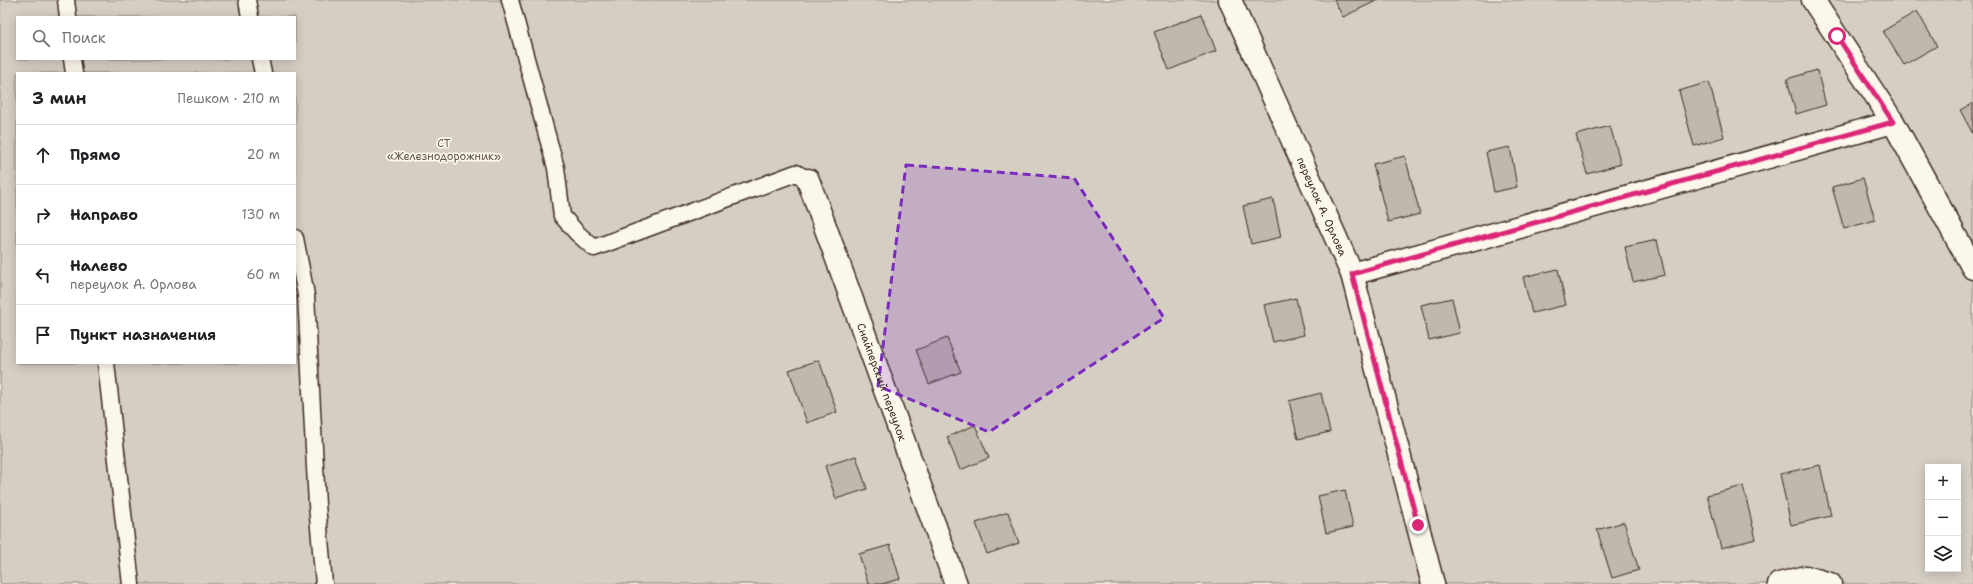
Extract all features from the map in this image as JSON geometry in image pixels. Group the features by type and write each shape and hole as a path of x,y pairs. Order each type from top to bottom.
{"street":[{"name":"переулок А. Орлова","path":"1230,0 1352,274 1433,584"},
{"path":"1813,0 1893,122 1973,268"},
{"path":"1352,274 1893,122"},
{"name":"Снайперский переулок","path":"808,180 956,584"},
{"path":"1779,584 1806,577 1830,584"}],"lane":[{"path":"66,0 68,16"},
{"path":"246,0 250,16"},
{"path":"510,0 556,168 562,216 577,233 594,248 796,173 808,180"},
{"path":"72,60 74,72"},
{"path":"260,60 263,72"},
{"path":"296,243 306,295 317,505 324,584"},
{"path":"106,364 131,584"}],"highlighted area":[{"path":"906,165 1074,178 1164,318 989,432 878,386"}],"green space":[{"name":"СТ «Железнодорожник»","path":"0,0 1973,0 1973,584 0,584"}],"building":[{"path":"1334,0 1376,0 1376,1 1343,17"},
{"path":"1917,11 1937,46 1904,65 1883,31"},
{"path":"1202,14 1216,51 1169,70 1154,32"},
{"path":"1817,70 1826,105 1796,114 1787,79"},
{"path":"1709,82 1724,137 1694,146 1679,91"},
{"path":"1973,103 1973,134 1960,110"},
{"path":"1610,126 1621,164 1587,174 1576,135"},
{"path":"1510,147 1517,187 1494,192 1486,152"},
{"path":"1405,156 1420,214 1388,222 1373,164"},
{"path":"1863,178 1875,220 1844,229 1832,187"},
{"path":"1273,199 1281,237 1251,244 1243,206"},
{"path":"1657,240 1665,275 1633,282 1625,247"},
{"path":"1558,269 1566,305 1532,313 1523,277"},
{"path":"1296,298 1304,335 1273,342 1264,305"},
{"path":"1452,298 1460,333 1429,340 1421,305"},
{"path":"947,338 961,372 929,384 916,350"},
{"path":"819,360 837,412 807,423 789,370"},
{"path":"1321,393 1330,432 1298,439 1289,401"},
{"path":"975,425 989,458 960,470 947,437"},
{"path":"856,456 867,489 836,499 825,466"},
{"path":"1820,465 1831,516 1791,525 1780,474"},
{"path":"1743,486 1756,539 1721,548 1707,495"},
{"path":"1345,490 1353,527 1326,533 1318,496"},
{"path":"1008,512 1019,543 987,554 976,523"},
{"path":"1624,522 1639,570 1612,578 1597,530"},
{"path":"890,545 900,579 882,584 868,584 859,554"}],"route":[{"path":"1418,525 1352,274 1893,122 1837,36"}]}
